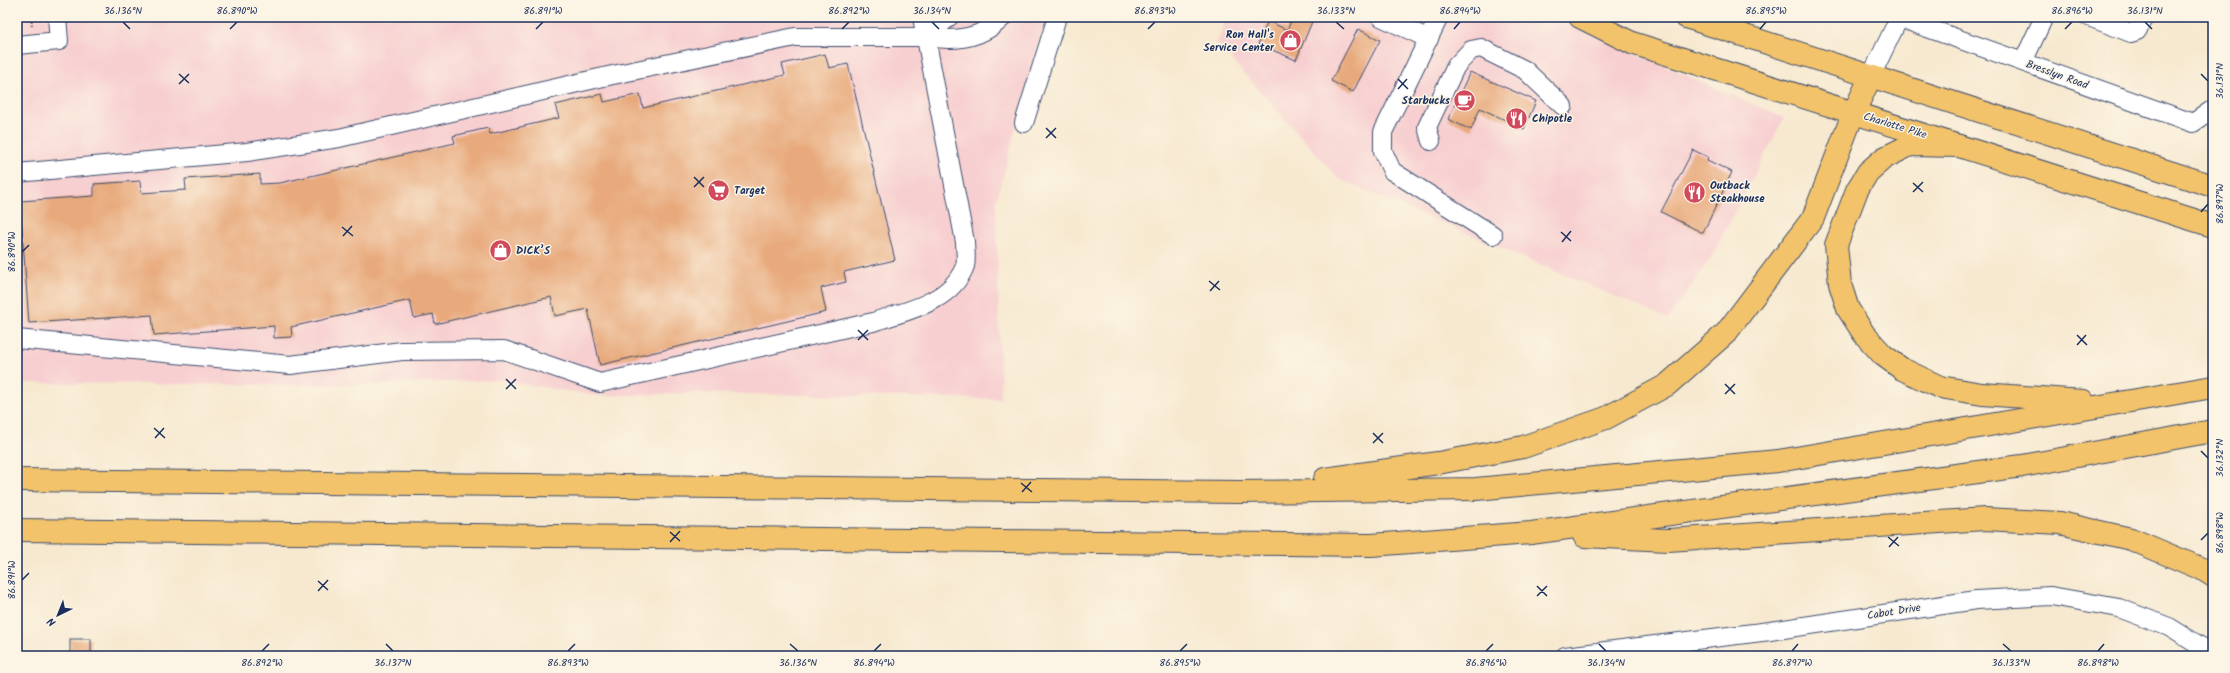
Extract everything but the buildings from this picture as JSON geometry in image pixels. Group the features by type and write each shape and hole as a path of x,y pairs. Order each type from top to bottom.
{"main road":[{"name":"Charlotte Pike","path":"1580,17 1632,43 2213,226"},
{"path":"1686,17 1870,78 2213,186"},
{"path":"1239,492 1438,463 1522,447 1606,418 1667,386 1726,333 1814,218 1854,114 1870,78"},
{"path":"1959,146 1910,145 1884,158 1868,172 1857,190 1836,245 1840,284 1848,310 1864,334 1883,356 1902,369 1940,387 1982,394 2120,403"},
{"path":"17,480 1239,492 1476,489 1778,461 2213,387"},
{"path":"17,530 1371,545 1531,533 2022,466 2213,431"},
{"path":"1531,533 1668,540 1985,519 2060,523 2131,539 2202,569 2213,576"}],"street":[{"path":"17,45 59,41 57,17"},
{"path":"17,339 290,365 402,351 504,350 600,382 873,322 934,301 958,279 965,265 965,242 922,17"},
{"path":"926,37 949,17"},
{"path":"17,173 247,152 339,138 601,77 795,37 926,37 947,41 971,37 997,23 1003,17"},
{"path":"1024,123 1057,17"},
{"path":"1381,17 1429,39"},
{"path":"1440,17 1383,132 1382,152 1392,171 1493,235"},
{"path":"1870,78 1898,17"},
{"name":"Bresslyn Road","path":"1898,17 2193,123 2213,109"},
{"path":"2090,17 2131,33 2137,31 2145,17"},
{"path":"2023,62 2038,18"},
{"path":"1432,141 1427,127 1456,66 1471,50 1481,48 1525,70 1563,106"},
{"name":"Cabot Drive","path":"1565,656 1690,652 1976,600 2051,596 2119,608 2169,626 2213,654"}],"shaded area":[{"path":"17,17 1046,17 996,202 1001,399 695,393 598,396 498,380 361,385 17,383"},
{"path":"1226,17 1552,17 1784,118 1712,256 1668,319 1339,179 1217,43"}],"place":[{"name":"Ron Hall's Service Center","path":"1290,41"},
{"name":"Starbucks","path":"1465,101"},
{"name":"Chipotle","path":"1516,119"},
{"name":"Target","path":"719,191"},
{"name":"Outback Steakhouse","path":"1695,192"},
{"name":"DICK’S","path":"501,251"}]}
